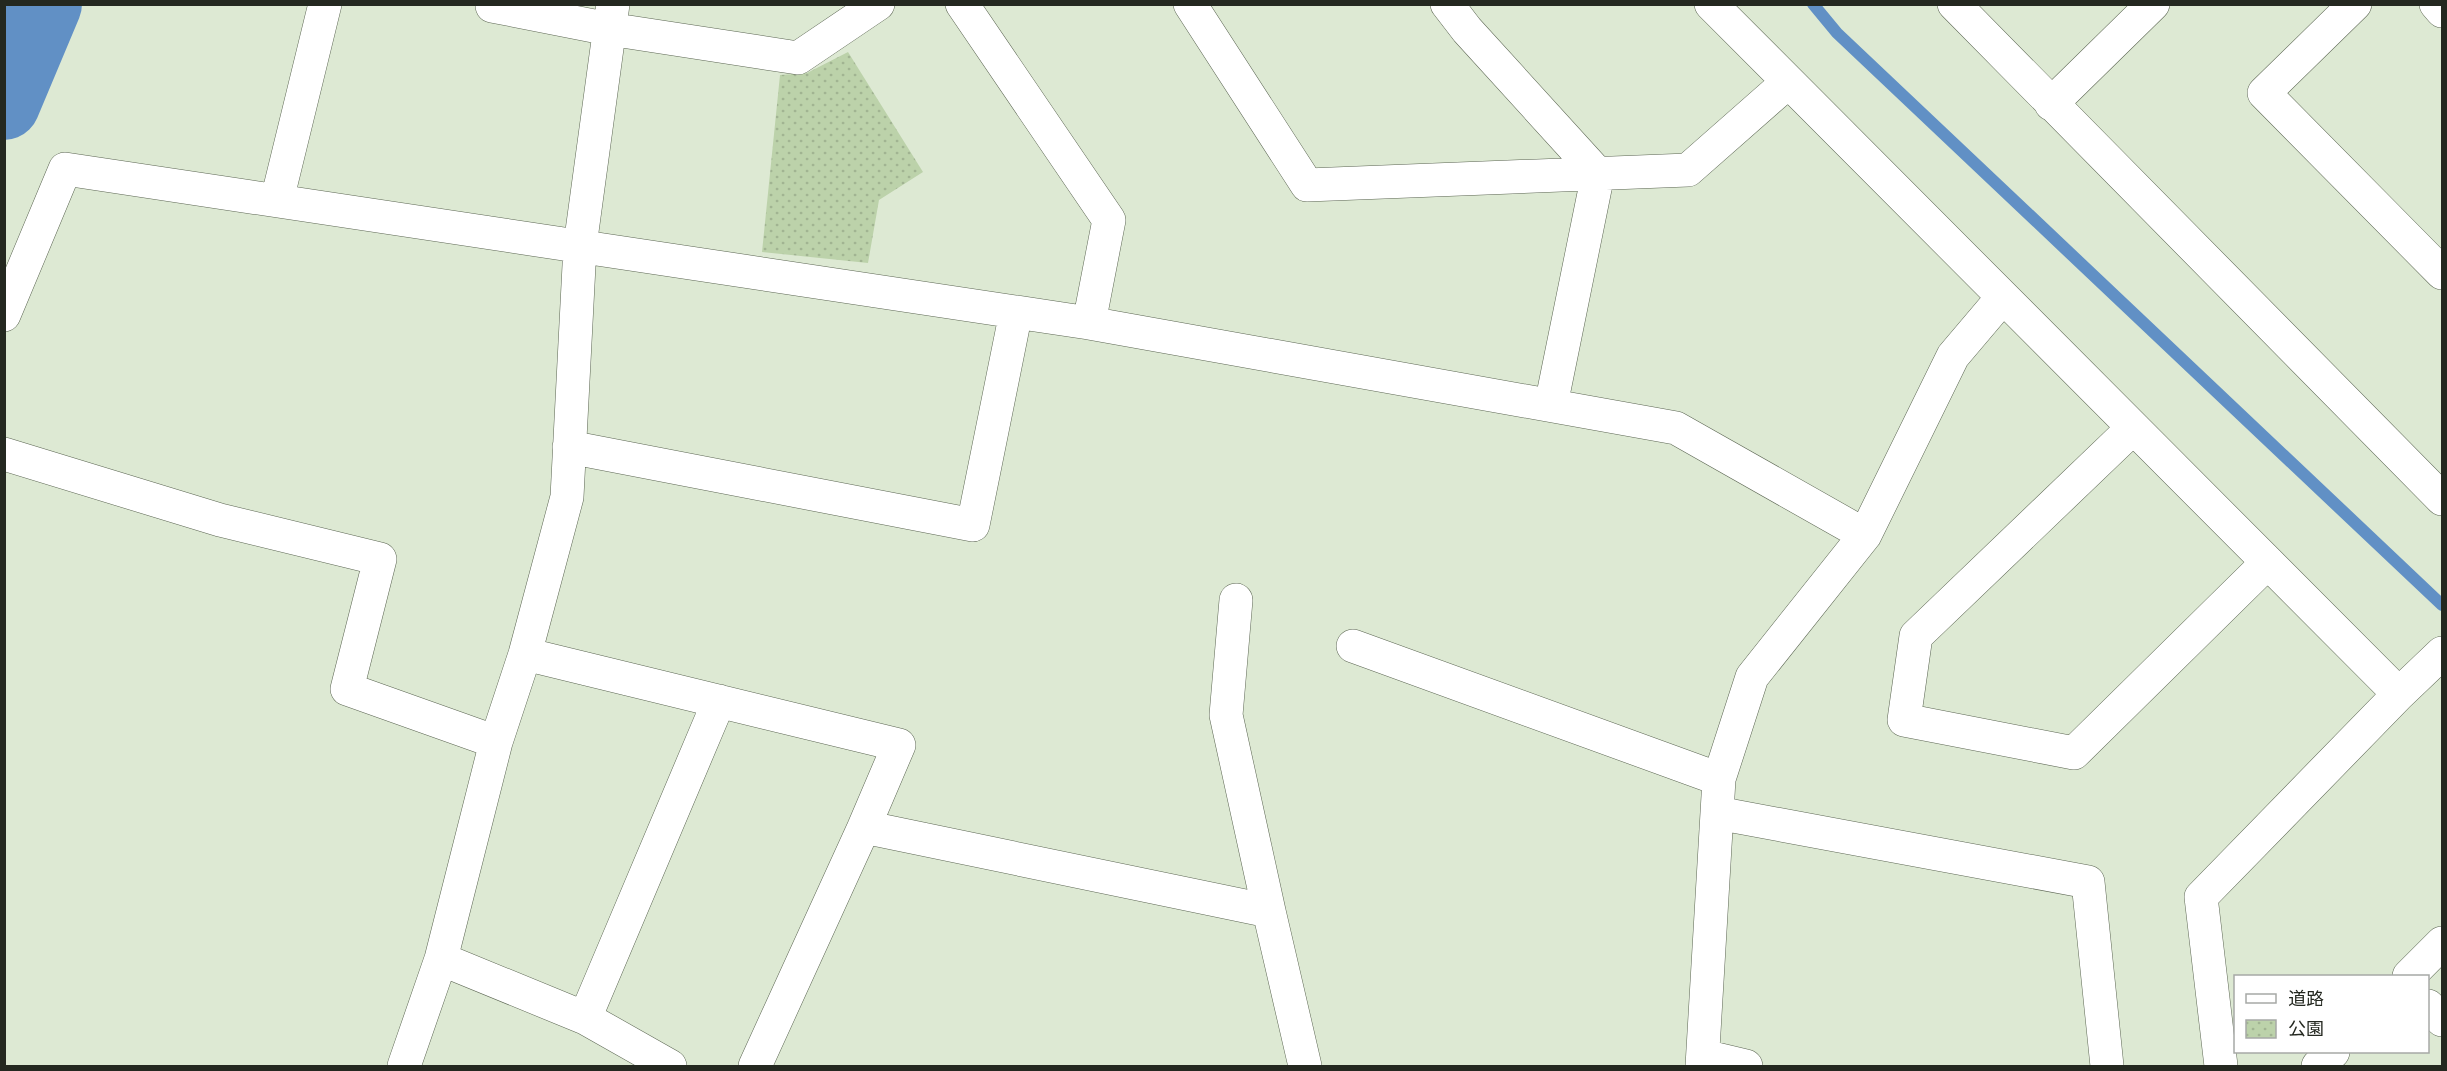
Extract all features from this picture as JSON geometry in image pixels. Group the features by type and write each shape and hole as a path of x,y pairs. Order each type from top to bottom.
{"street":[{"path":"277,200 325,4"},
{"path":"492,6 611,17 798,58 878,4"},
{"path":"962,4 1109,220 1089,323"},
{"path":"1190,4 1307,185 1688,170 1788,82"},
{"path":"1447,4 1467,30 1598,174"},
{"path":"1711,4 2398,694"},
{"path":"1954,4 2442,499"},
{"path":"2051,104 2153,4"},
{"path":"2355,4 2264,93 2442,273"},
{"path":"2436,4 2442,11"},
{"path":"404,1066 441,959 496,742 525,654 567,497 580,246 611,17"},
{"path":"4,315 65,169 1089,323 1676,428 1865,535"},
{"path":"1551,405 1598,174"},
{"path":"1746,1066 1703,1061 1719,779 1752,677 1865,535 1953,356 2003,297"},
{"path":"569,447 973,525 1017,312"},
{"path":"2133,428 1916,636 1904,720 2074,753 2267,562"},
{"path":"4,454 220,520 380,559 348,689 496,742"},
{"path":"1236,600 1226,715 1305,1066"},
{"path":"1353,646 1719,779"},
{"path":"525,654 899,745 755,1066"},
{"path":"2221,1066 2202,897 2398,694 2442,654"},
{"path":"585,1018 719,701"},
{"path":"1717,813 2088,882 2107,1066"},
{"path":"864,827 1269,911"},
{"path":"2410,975 2442,943"},
{"path":"441,959 585,1018 670,1066"},
{"path":"2429,1008 2442,1020"},
{"path":"2318,1066 2332,1053"}],"green space":[{"path":"848,52 923,172 879,200 868,263 762,252 780,75 807,73"}],"waterway":[{"path":"4,104 46,4"},
{"path":"1813,4 1837,33 2442,605"}]}
